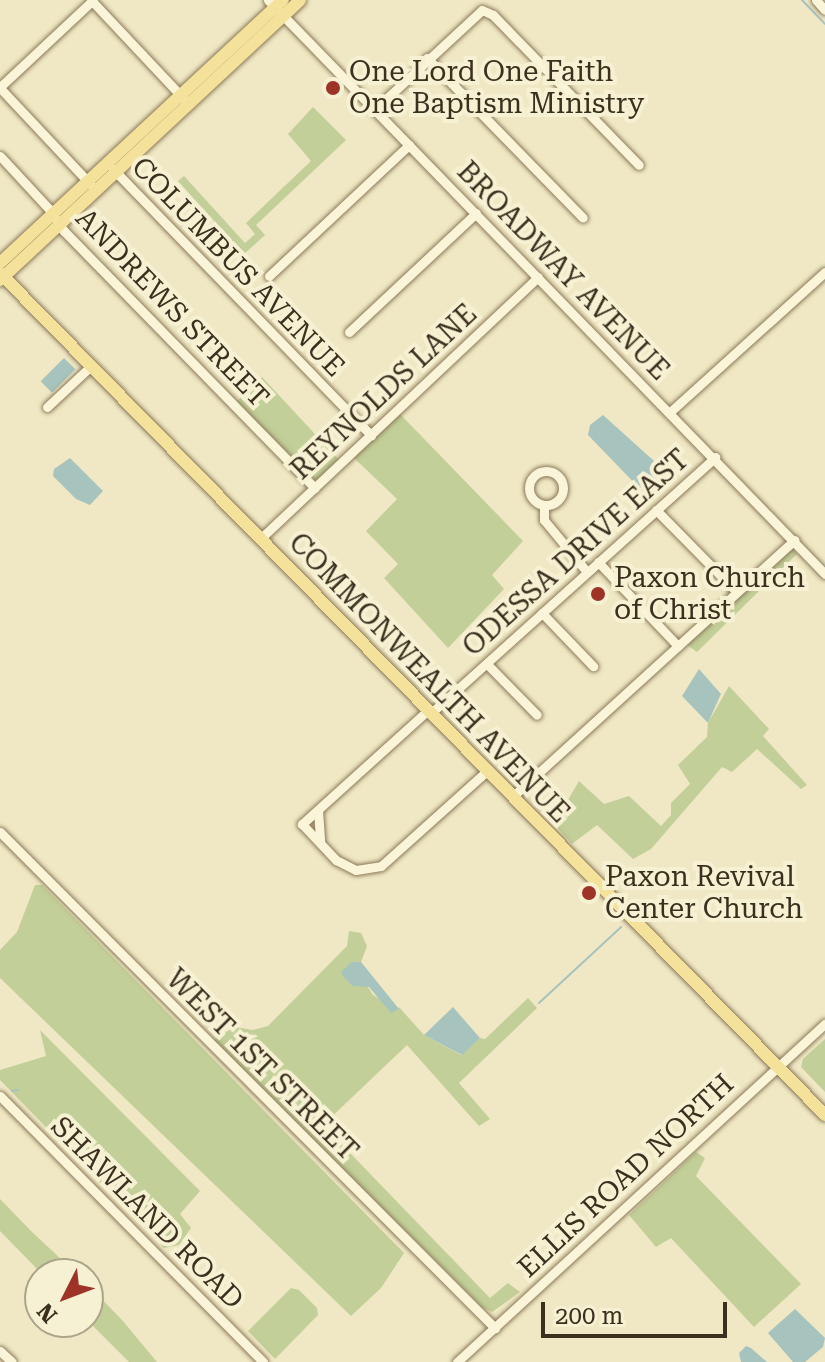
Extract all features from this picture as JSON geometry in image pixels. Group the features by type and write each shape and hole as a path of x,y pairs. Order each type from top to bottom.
{"main road":[{"path":"1,277 92,186 185,100 277,6 300,0"},
{"path":"0,263 57,220"},
{"name":"COMMONWEALTH AVENUE","path":"1,277 825,1115"}],"street":[{"path":"0,88 92,0 185,100"},
{"path":"816,0 825,10"},
{"name":"BROADWAY AVENUE","path":"277,6 374,110 715,457 825,574"},
{"path":"374,110 482,10 493,15 639,165"},
{"path":"427,58 583,218"},
{"name":"COLUMBUS AVENUE","path":"0,88 92,186"},
{"path":"269,276 409,145"},
{"name":"ANDREWS STREET","path":"0,156 57,220 315,488"},
{"name":"COLUMBUS AVENUE","path":"112,168 371,435"},
{"path":"349,332 476,213"},
{"path":"670,412 825,272"},
{"name":"REYNOLDS LANE","path":"260,539 538,277"},
{"path":"47,407 91,366"},
{"name":"ODESSA DRIVE EAST","path":"321,843 302,824 487,664 715,457"},
{"path":"544,505 544,520 587,572"},
{"path":"656,510 737,592"},
{"path":"512,797 794,540"},
{"path":"598,562 678,646"},
{"path":"542,613 593,666"},
{"path":"487,664 537,715"},
{"path":"318,810 321,843 348,867 365,871 391,859 487,771"},
{"name":"WEST 1ST STREET","path":"0,832 495,1328"},
{"name":"ELLIS ROAD NORTH","path":"457,1362 825,1024"},
{"name":"SHAWLAND ROAD","path":"0,1096 263,1362"},
{"path":"0,1351 12,1362"}],"green space":[{"path":"313,107 346,140 256,225 265,235 244,254 178,181 184,176 245,243 255,234 246,223 311,161 288,134"},
{"path":"262,377 340,461 318,482 236,402"},
{"path":"399,413 523,541 492,575 504,589 448,648 384,578 398,564 366,531 397,499 353,457"},
{"path":"791,548 797,554 697,652 686,644"},
{"path":"729,686 769,729 763,736 807,785 801,789 757,749 732,772 722,767 651,849 633,859 597,825 572,844 554,824 579,781 604,804 629,796 661,826 671,815 671,803 690,784 678,765 707,737 708,723"},
{"path":"35,885 42,885 404,1253 381,1288 351,1316 0,978 0,950 17,932"},
{"path":"349,931 361,933 367,946 361,962 352,962 373,995 399,1007 424,1035 461,1055 480,1038 485,1039 528,998 537,1008 459,1083 490,1119 479,1126 407,1045 323,1125 490,1298 508,1283 520,1292 492,1312 483,1308 214,1040 234,1027 253,1030 268,1026 347,946"},
{"path":"40,1030 200,1191 180,1214 191,1228 179,1245 164,1248 0,1080 0,1070 46,1056"},
{"path":"825,1039 825,1092 801,1067 803,1059"},
{"path":"696,1152 705,1158 696,1176 801,1284 754,1327 671,1238 656,1247 629,1215"},
{"path":"0,1199 60,1258 26,1258 0,1231"},
{"path":"291,1288 299,1290 317,1308 318,1315 275,1359 248,1331"},
{"path":"104,1301 157,1362 129,1362 104,1337"}],"water":[{"path":"64,358 75,369 52,393 41,381"},
{"path":"603,415 664,470 667,478 654,492 643,492 588,435 590,425"},
{"path":"70,458 103,491 90,505 76,499 53,476 54,469"},
{"path":"699,669 721,694 708,723 682,696"},
{"path":"352,962 361,962 399,1009 391,1013 369,987 353,986 343,976 341,972"},
{"path":"453,1007 480,1038 462,1055 424,1035"},
{"path":"795,1309 825,1338 823,1347 805,1362 793,1362 768,1333"},
{"path":"746,1346 767,1362 741,1362 739,1353"}],"waterway":[{"path":"802,0 825,24"},
{"path":"539,1003 621,927"},
{"path":"12,1091 18,1090"}],"place":[{"name":"One Lord One Faith One Baptism Ministry","path":"333,88"},
{"name":"Paxon Church of Christ","path":"598,594"},
{"name":"Paxon Revival Center Church","path":"589,893"}]}
